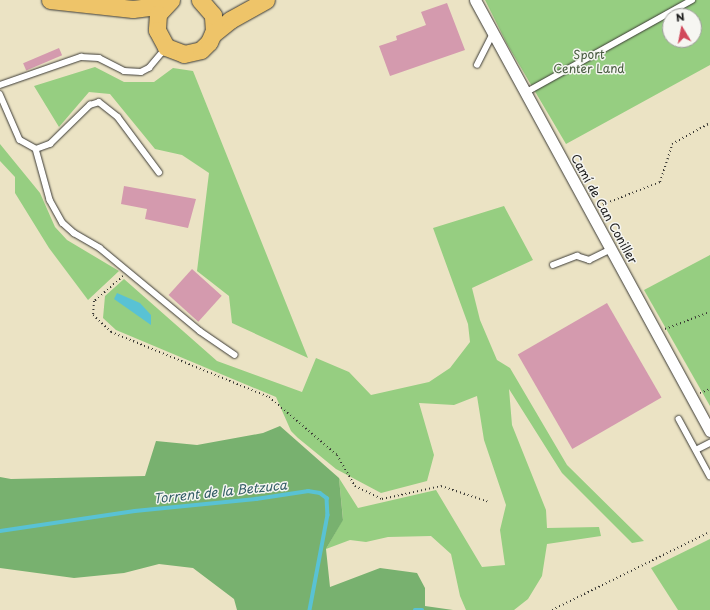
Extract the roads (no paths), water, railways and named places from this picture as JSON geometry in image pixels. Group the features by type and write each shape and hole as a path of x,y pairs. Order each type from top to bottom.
{"main road":[{"path":"50,0 71,4 133,9 168,2"},
{"path":"203,3 228,8 248,0"},
{"path":"71,4 86,12 143,20 162,41 179,54 190,54 205,46 213,34 230,20 266,0"},
{"path":"162,41 157,20 168,2"},
{"path":"203,3 214,21 213,34"}],"street":[{"name":"Camí de Can Coniller","path":"475,0 710,430"}],"lane":[{"path":"525,92 692,0"},
{"path":"477,65 493,34"},
{"path":"0,85 81,57 99,58 124,71 141,72 152,65 162,41"},
{"path":"0,94 20,140 36,149 50,200 63,223 74,234 100,248 200,331 235,355"},
{"path":"36,149 50,144 90,105 99,102 118,117 159,172"},
{"path":"553,265 577,256 589,260 612,249"},
{"path":"679,419 710,476"},
{"path":"696,450 710,443"}],"water":[{"path":"117,293 140,303 151,315 151,325 114,299"}],"waterway":[{"name":"Torrent de la Betzuca","path":"0,531 135,511 256,499 308,491 320,493 327,498 328,515 310,610"},
{"name":"Torrent de la Betzuca","path":"415,610 422,610"}],"park label":[{"name":"Sport Center Land","path":"589,62"}]}
